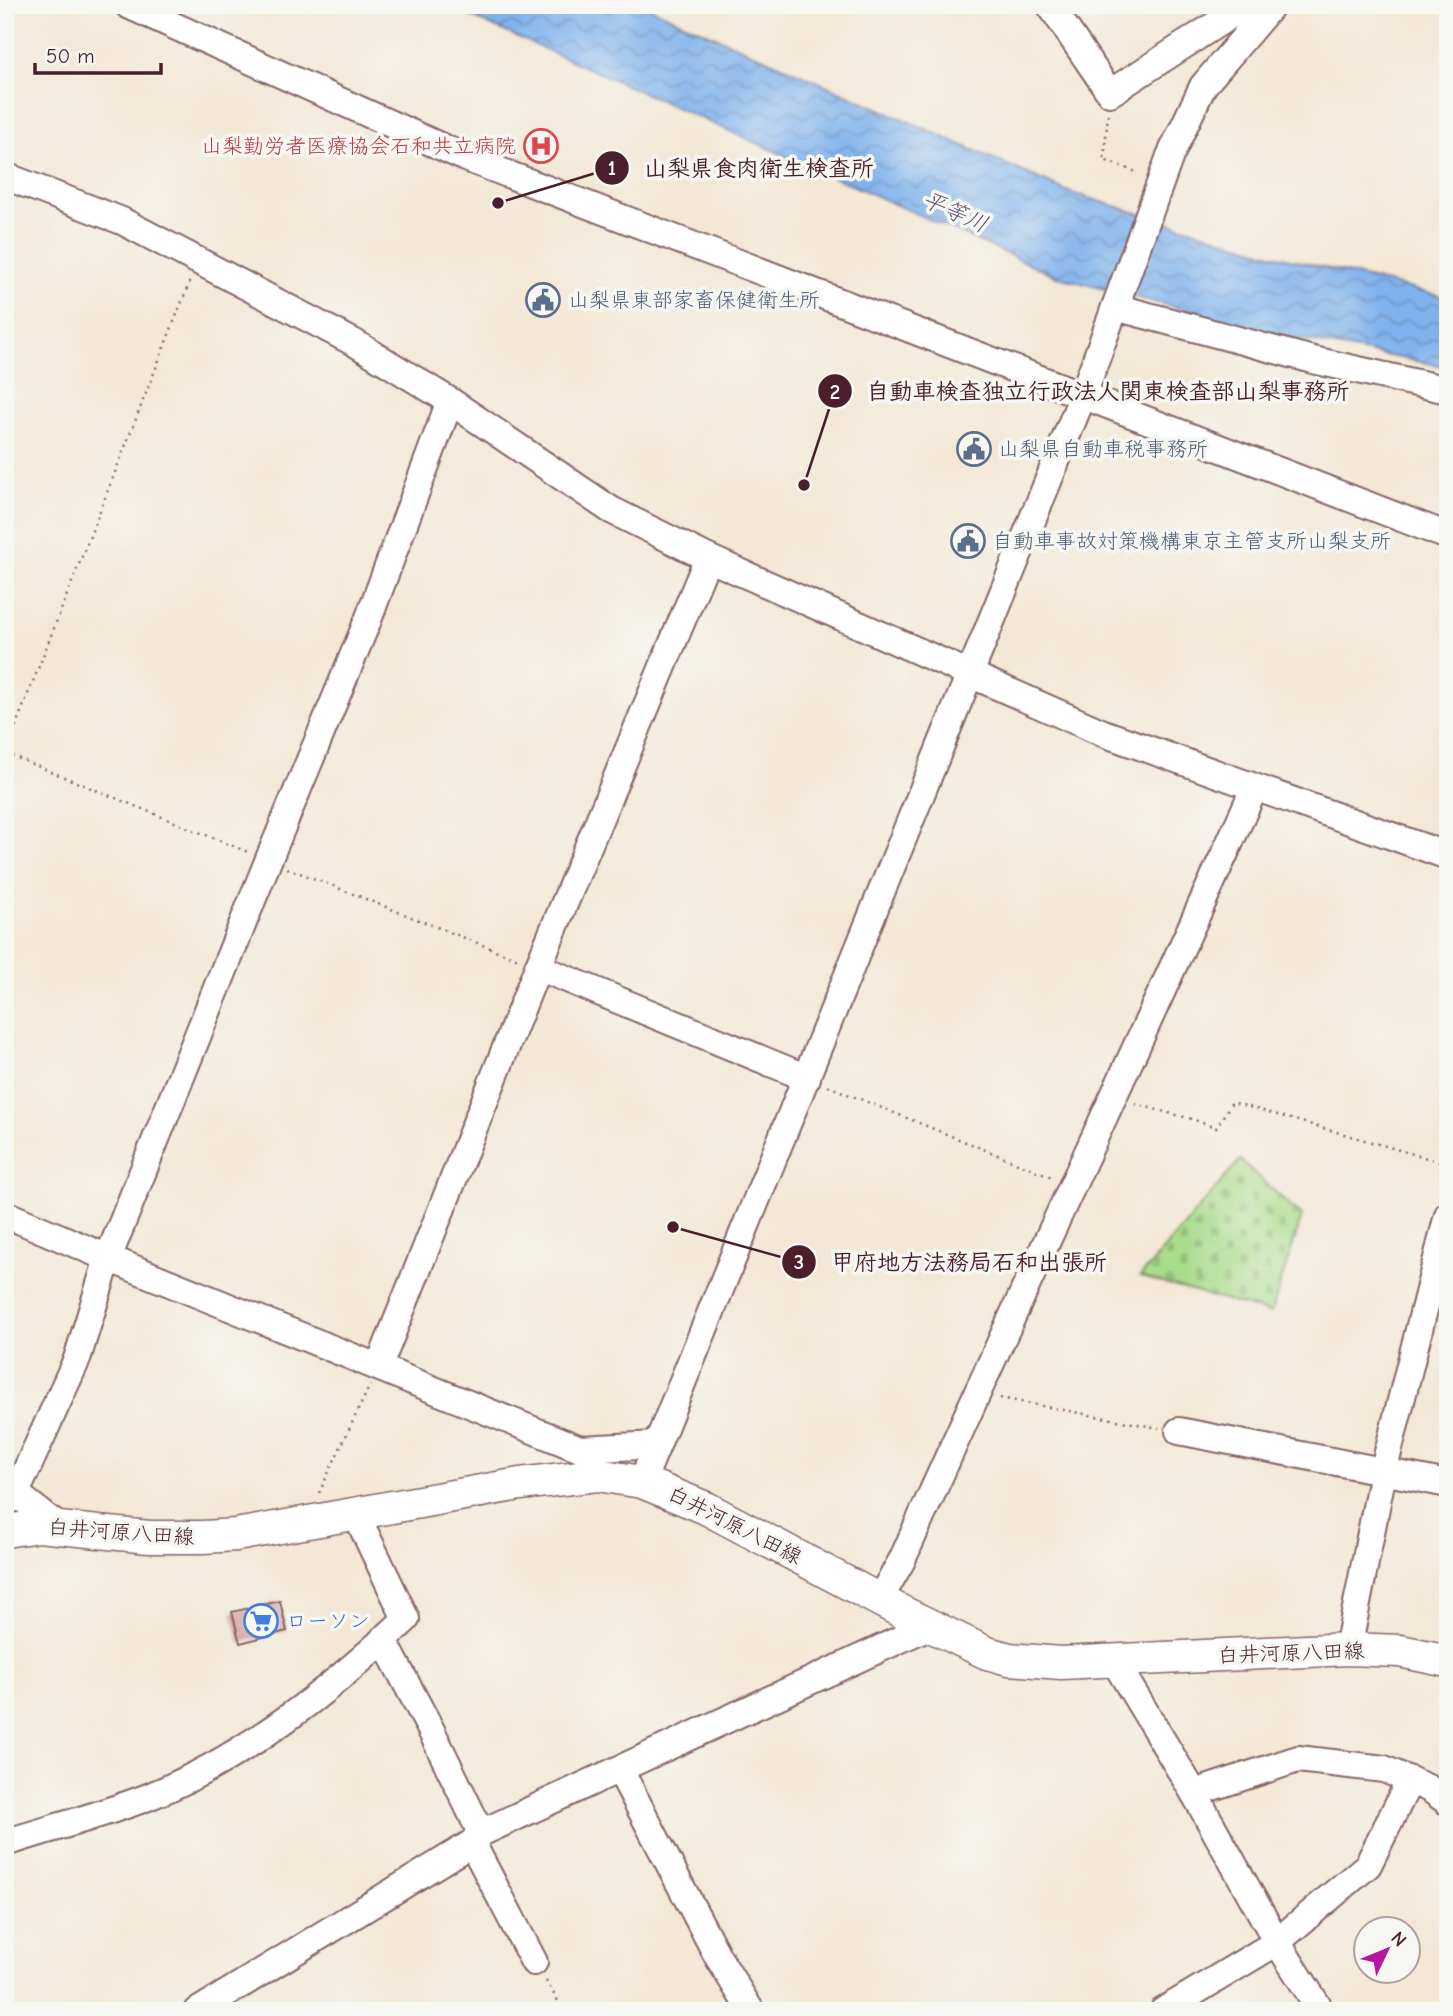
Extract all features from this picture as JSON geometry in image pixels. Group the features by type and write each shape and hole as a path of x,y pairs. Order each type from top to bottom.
{"main road":[{"name":"白井河原八田線","path":"5,1531 39,1526 149,1537 203,1537 289,1527 562,1478 597,1475 642,1482 706,1507 929,1626 987,1653 1009,1660 1061,1663 1348,1649 1399,1651 1448,1661"}],"street":[{"path":"128,5 466,158 1448,536"},
{"path":"1050,5 1110,93 1246,5"},
{"path":"642,1482 1083,395 1160,181 1203,86 1272,5"},
{"path":"5,176 122,221 355,343 450,401 611,510 708,558 1103,733 1448,856"},
{"path":"1117,303 1313,360 1448,390"},
{"path":"59,1527 9,1494 77,1359 108,1258 368,620 450,401"},
{"path":"379,1366 538,967 708,558"},
{"path":"879,1600 902,1560 1254,789"},
{"path":"538,967 807,1078"},
{"path":"5,1214 580,1449 657,1445"},
{"path":"1348,1649 1383,1472 1448,1215"},
{"path":"1180,1431 1448,1484"},
{"path":"5,1843 148,1797 239,1751 308,1702 406,1619 356,1514"},
{"path":"198,2011 477,1838 929,1626"},
{"path":"383,1639 432,1732 534,1962"},
{"path":"1115,1661 1321,2011"},
{"path":"1194,1793 1298,1759 1384,1769 1430,1788 1448,1802"},
{"path":"620,1770 718,1957 751,2011"},
{"path":"1163,2011 1278,1942 1368,1865 1410,1780"}],"path":[{"path":"1110,93 1104,160 1160,181"},
{"path":"198,261 5,753 538,967"},
{"path":"807,1078 1071,1185"},
{"path":"1114,1099 1216,1128 1232,1102 1448,1164"},
{"path":"319,1493 379,1366"},
{"path":"976,1394 1180,1431"},
{"path":"534,1962 564,2011"}],"green space":[{"path":"1240,1160 1302,1216 1271,1313 1140,1277"}],"water":[{"name":"平等川","path":"445,5 643,5 1069,192 1278,256 1448,298 1448,367 1288,337 1059,277"}],"building":[{"path":"280,1601 287,1631 240,1643 232,1612"}],"place":[{"name":"山梨勤労者医療協会石和共立病院","path":"541,146"},
{"name":"山梨県食肉衛生検査所","path":"498,203"},
{"name":"山梨県東部家畜保健衛生所","path":"543,300"},
{"name":"山梨県自動車税事務所","path":"974,449"},
{"name":"自動車検査独立行政法人関東検査部山梨事務所","path":"804,485"},
{"name":"自動車事故対策機構東京主管支所山梨支所","path":"968,541"},
{"name":"甲府地方法務局石和出張所","path":"673,1227"},
{"name":"ローソン","path":"261,1621"}]}
